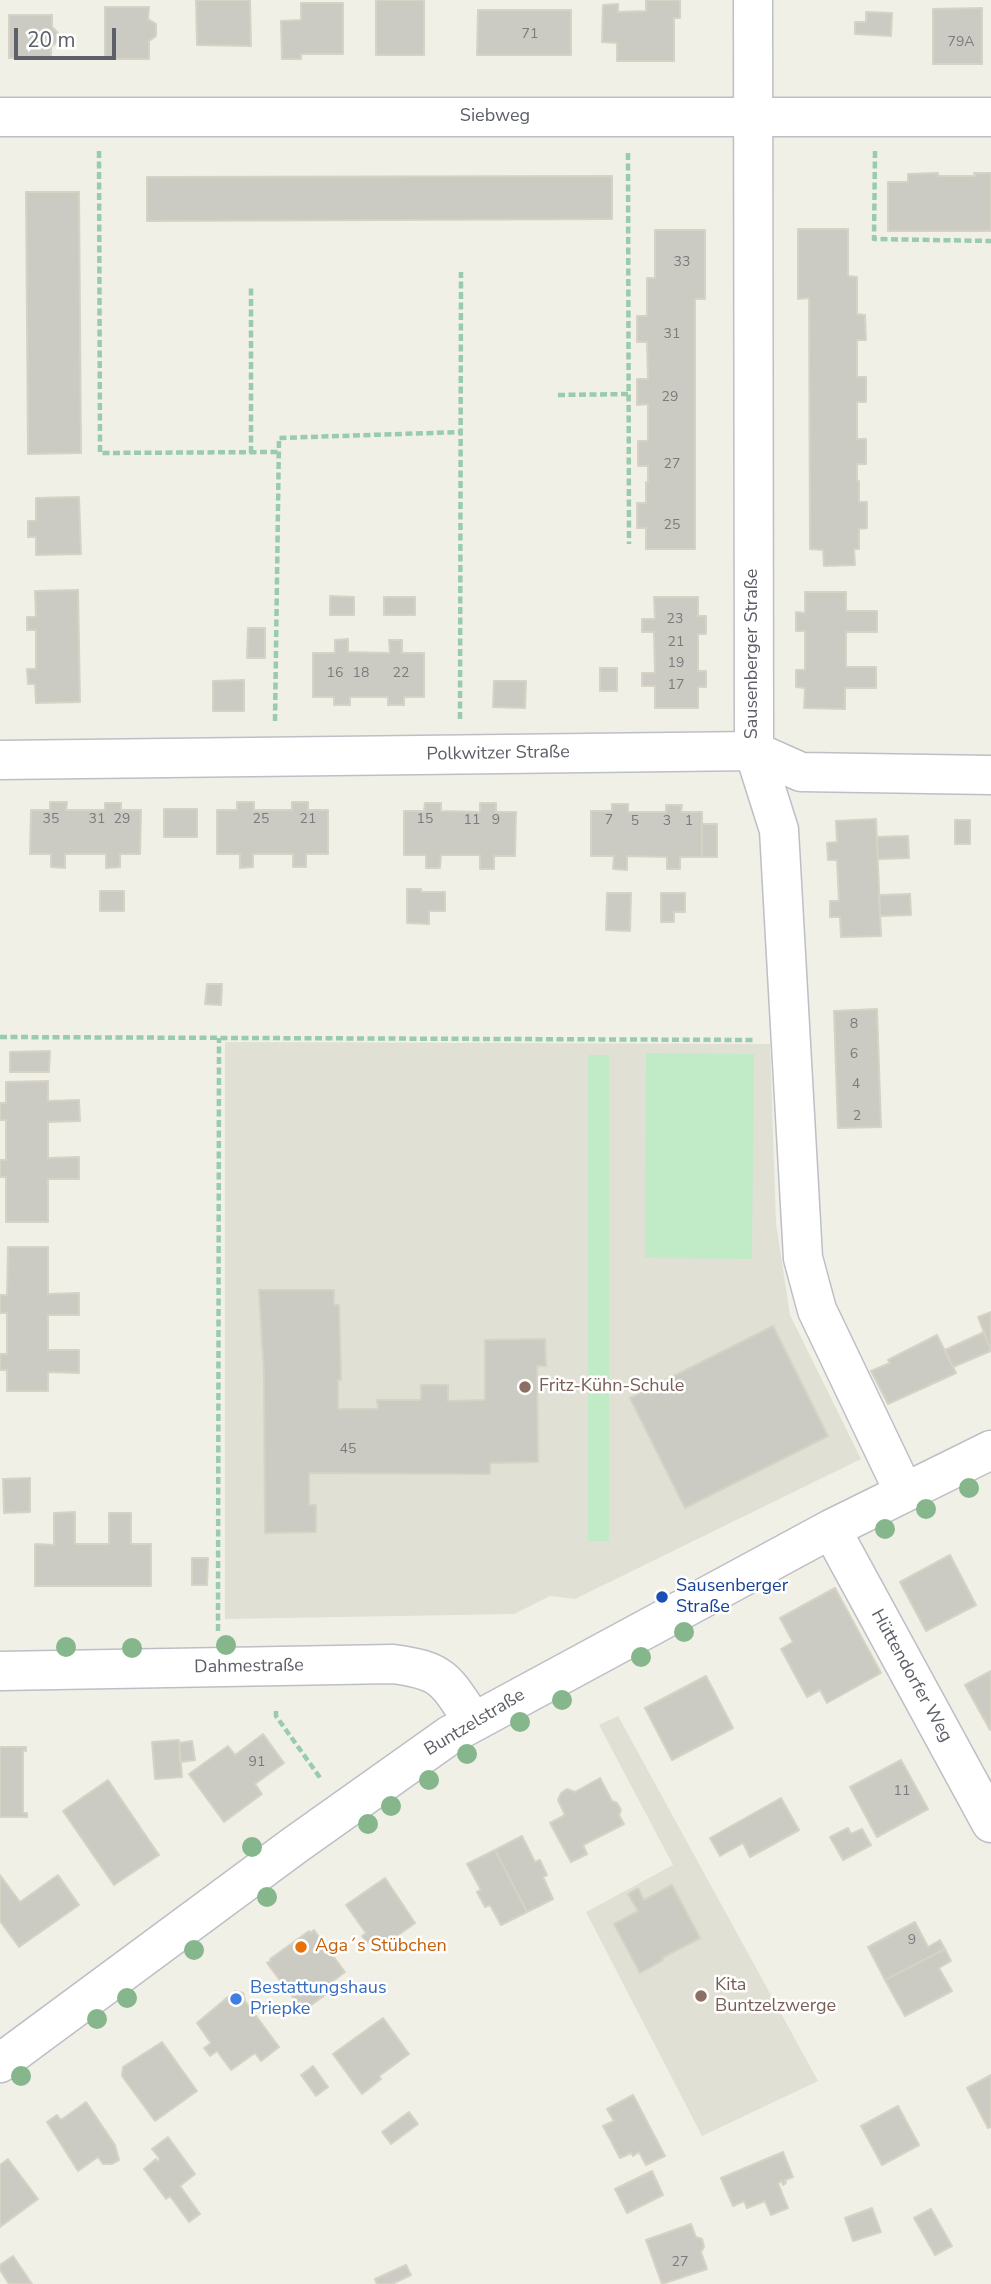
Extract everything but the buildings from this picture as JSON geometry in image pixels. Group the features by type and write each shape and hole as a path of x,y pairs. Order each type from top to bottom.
{"street":[{"name":"Sausenberger Straße","path":"753,0 754,751 779,830 803,1258 817,1310 905,1492"},
{"name":"Siebweg","path":"0,117 991,117"},
{"name":"Polkwitzer Straße","path":"0,760 754,751 801,772 991,775"},
{"name":"Buntzelstraße","path":"0,2063 316,1830 473,1721 831,1529 991,1450"},
{"name":"Hüttendorfer Weg","path":"831,1529 991,1823"},
{"name":"Dahmestraße","path":"0,1671 393,1664 423,1668 444,1679 473,1721"}],"path":[{"path":"875,139 874,239 991,241"},
{"path":"99,150 100,453 279,452"},
{"path":"628,152 629,544"},
{"path":"460,754 461,272"},
{"path":"251,285 251,453"},
{"path":"558,395 629,394"},
{"path":"274,757 279,438 461,432"},
{"path":"0,1037 790,1040"},
{"path":"218,1630 219,1038"},
{"path":"276,1711 276,1716 321,1779"}],"shaded area":[{"name":"Fritz-Kühn-Schule","path":"225,1042 770,1044 776,1223 790,1315 861,1459 575,1599 550,1596 514,1614 225,1619"},
{"name":"Kita Buntzelzwerge","path":"618,1716 818,2081 702,2136 586,1912 673,1865 599,1725"}],"green space":[{"path":"646,1053 754,1054 752,1259 645,1258"},
{"path":"588,1055 609,1055 609,1541 588,1541"}],"place":[{"name":"Fritz-Kühn-Schule","path":"525,1387"},
{"name":"Sausenberger Straße","path":"662,1597"},
{"name":"Aga´s Stübchen","path":"301,1947"},
{"name":"Kita Buntzelzwerge","path":"701,1996"},
{"name":"Bestattungshaus Priepke","path":"236,1999"}]}
